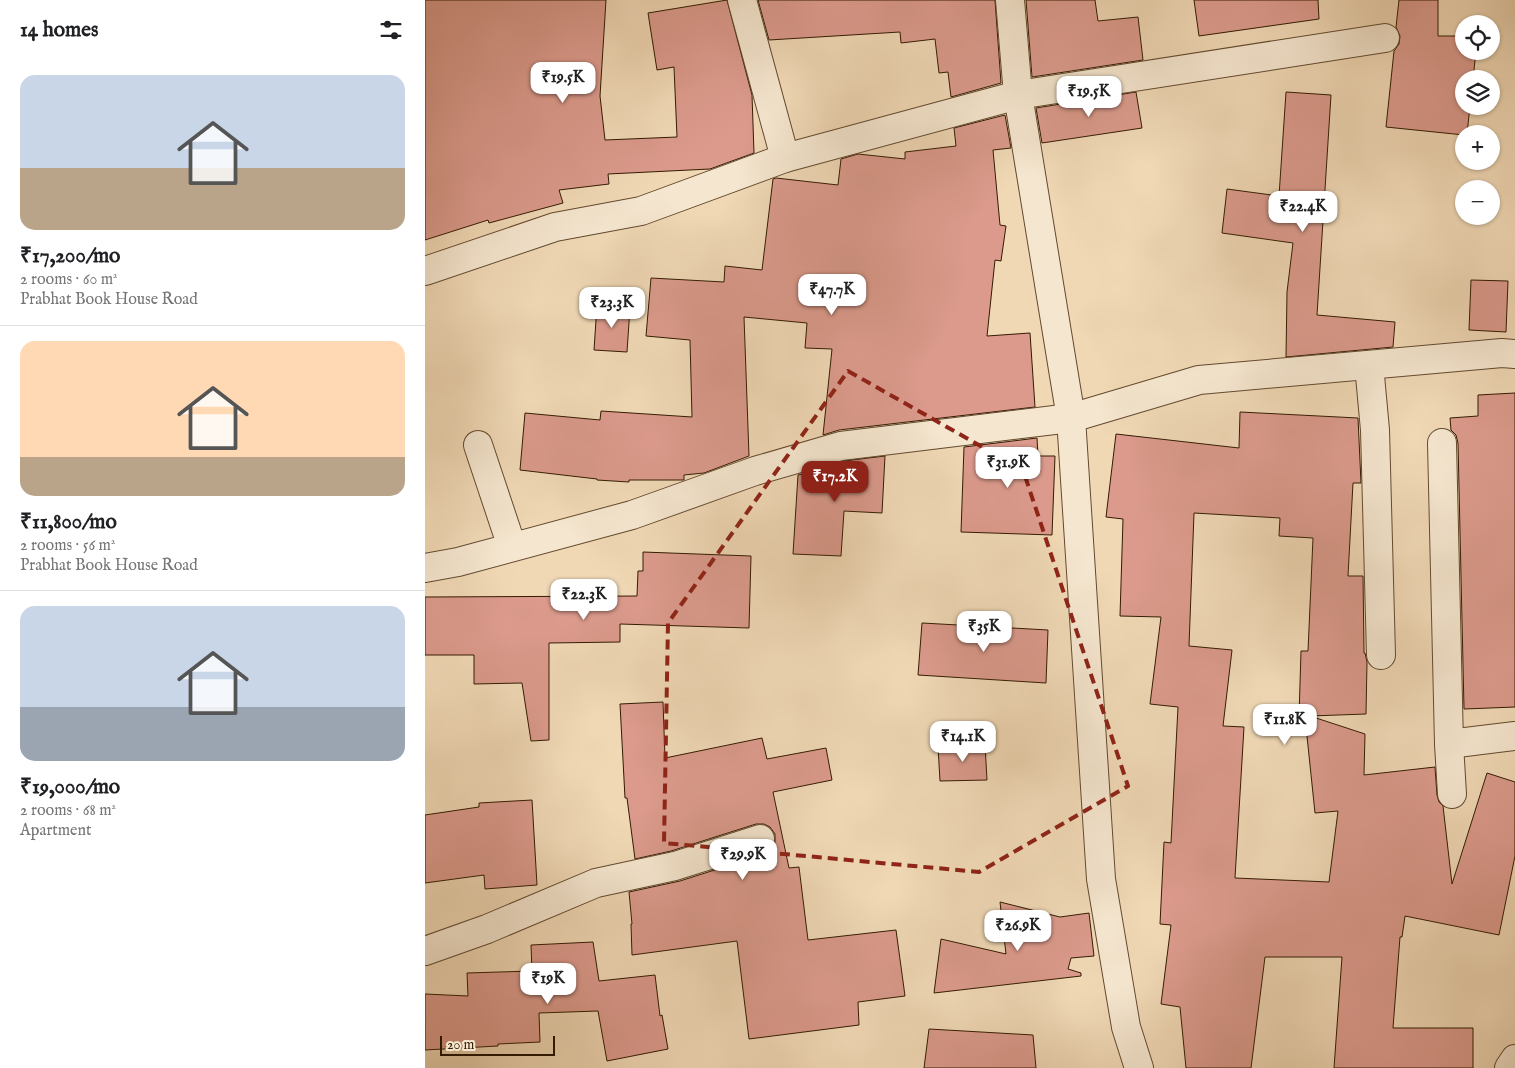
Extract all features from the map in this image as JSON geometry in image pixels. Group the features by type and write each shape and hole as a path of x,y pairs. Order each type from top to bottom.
{"street":[{"path":"742,0 785,158"},
{"path":"1010,0 1018,95 1071,418 1101,879 1126,1027 1139,1068"},
{"path":"425,271 555,227 641,211 785,158 1018,95 1385,38"},
{"path":"425,568 458,562 632,515 755,471 841,446 1071,418 1199,380 1502,353 1515,354"},
{"path":"1369,365 1375,430 1381,655"},
{"path":"1442,443 1449,744 1453,794"},
{"path":"478,445 512,547"},
{"path":"1449,744 1515,736"},
{"path":"425,951 487,929 596,883 675,866 760,839"},
{"path":"1509,1068 1515,1059"}],"highlighted area":[{"path":"848,371 1023,470 1128,786 979,872 664,843 668,623"}],"building":[{"path":"425,0 606,0 600,96 605,140 677,137 674,67 657,70 648,13 727,0 752,95 754,153 710,169 608,174 609,184 559,190 563,203 489,223 488,220 425,240"},
{"path":"758,0 995,0 1001,83 951,97 948,72 939,73 935,39 901,43 900,32 769,40"},
{"path":"1026,0 1095,0 1098,21 1138,17 1143,60 1032,77"},
{"path":"1194,0 1318,0 1319,19 1199,36"},
{"path":"1399,0 1438,0 1438,36 1455,36 1455,60 1475,60 1474,70 1455,70 1455,115 1469,115 1468,125 1455,125 1455,134 1386,127 1394,51 1399,44 1400,36 1396,27"},
{"path":"1136,92 1142,128 1042,143 1036,108"},
{"path":"1286,92 1331,95 1317,315 1395,322 1393,347 1286,357 1287,292 1293,243 1222,233 1227,189 1279,196"},
{"path":"1005,115 1011,148 993,150 1000,225 1006,226 1001,261 995,260 987,336 1030,333 1035,407 839,430 823,435 832,349 805,348 807,323 744,317 749,456 704,473 684,475 684,480 629,480 629,482 597,480 520,470 525,413 600,420 601,411 692,417 690,340 646,336 651,278 724,282 725,266 762,270 773,179 838,185 841,159 858,154 905,159 905,152 956,146 954,128"},
{"path":"1471,280 1508,281 1506,332 1469,330"},
{"path":"597,305 630,308 627,352 594,350"},
{"path":"1515,393 1515,707 1464,709 1458,443 1456,435 1451,430 1450,418 1478,416 1478,395"},
{"path":"1240,412 1358,418 1361,483 1353,483 1348,576 1363,576 1364,653 1367,662 1366,714 1310,716 1365,734 1364,775 1435,767 1437,795 1439,802 1443,806 1452,884 1487,773 1515,782 1515,856 1499,935 1405,916 1402,937 1400,937 1393,1028 1473,1028 1473,1068 1334,1068 1342,957 1265,957 1251,1068 1186,1068 1180,1007 1161,1004 1171,925 1160,924 1164,842 1171,843 1178,707 1150,704 1161,617 1120,616 1123,519 1106,517 1116,434 1239,448","holes":["1194,513 1280,518 1279,536 1313,538 1308,651 1301,651 1299,717 1305,717 1315,813 1338,811 1329,882 1235,878 1244,727 1223,726 1232,650 1189,646"]},
{"path":"1037,438 1038,456 1055,456 1052,535 961,532 964,447"},
{"path":"885,456 882,513 844,511 841,556 793,554 798,475 844,461"},
{"path":"643,552 751,556 749,628 620,624 620,642 549,643 549,740 531,741 522,683 474,684 474,655 425,655 425,597 637,596 638,571 643,571"},
{"path":"922,623 1048,630 1046,683 918,675"},
{"path":"663,702 665,758 762,738 767,759 826,748 832,780 773,792 789,868 799,867 808,940 896,930 905,996 858,1002 859,1025 749,1039 737,941 632,955 629,892 680,881 765,854 772,849 775,842 775,834 770,827 764,824 756,824 671,851 635,859 627,798 625,798 620,704"},
{"path":"985,744 987,780 940,781 938,746"},
{"path":"532,800 537,885 485,889 484,875 425,883 425,815 479,807 479,803"},
{"path":"1000,902 1060,917 1089,913 1094,956 1071,958 1068,969 1081,973 1081,976 934,993 941,939 1006,954"},
{"path":"593,942 599,981 655,975 660,1016 662,1015 668,1049 607,1061 598,1011 539,1013 540,1042 425,1050 425,994 468,996 467,973 532,971 531,945"},
{"path":"929,1029 1033,1035 1036,1068 924,1068"}]}
